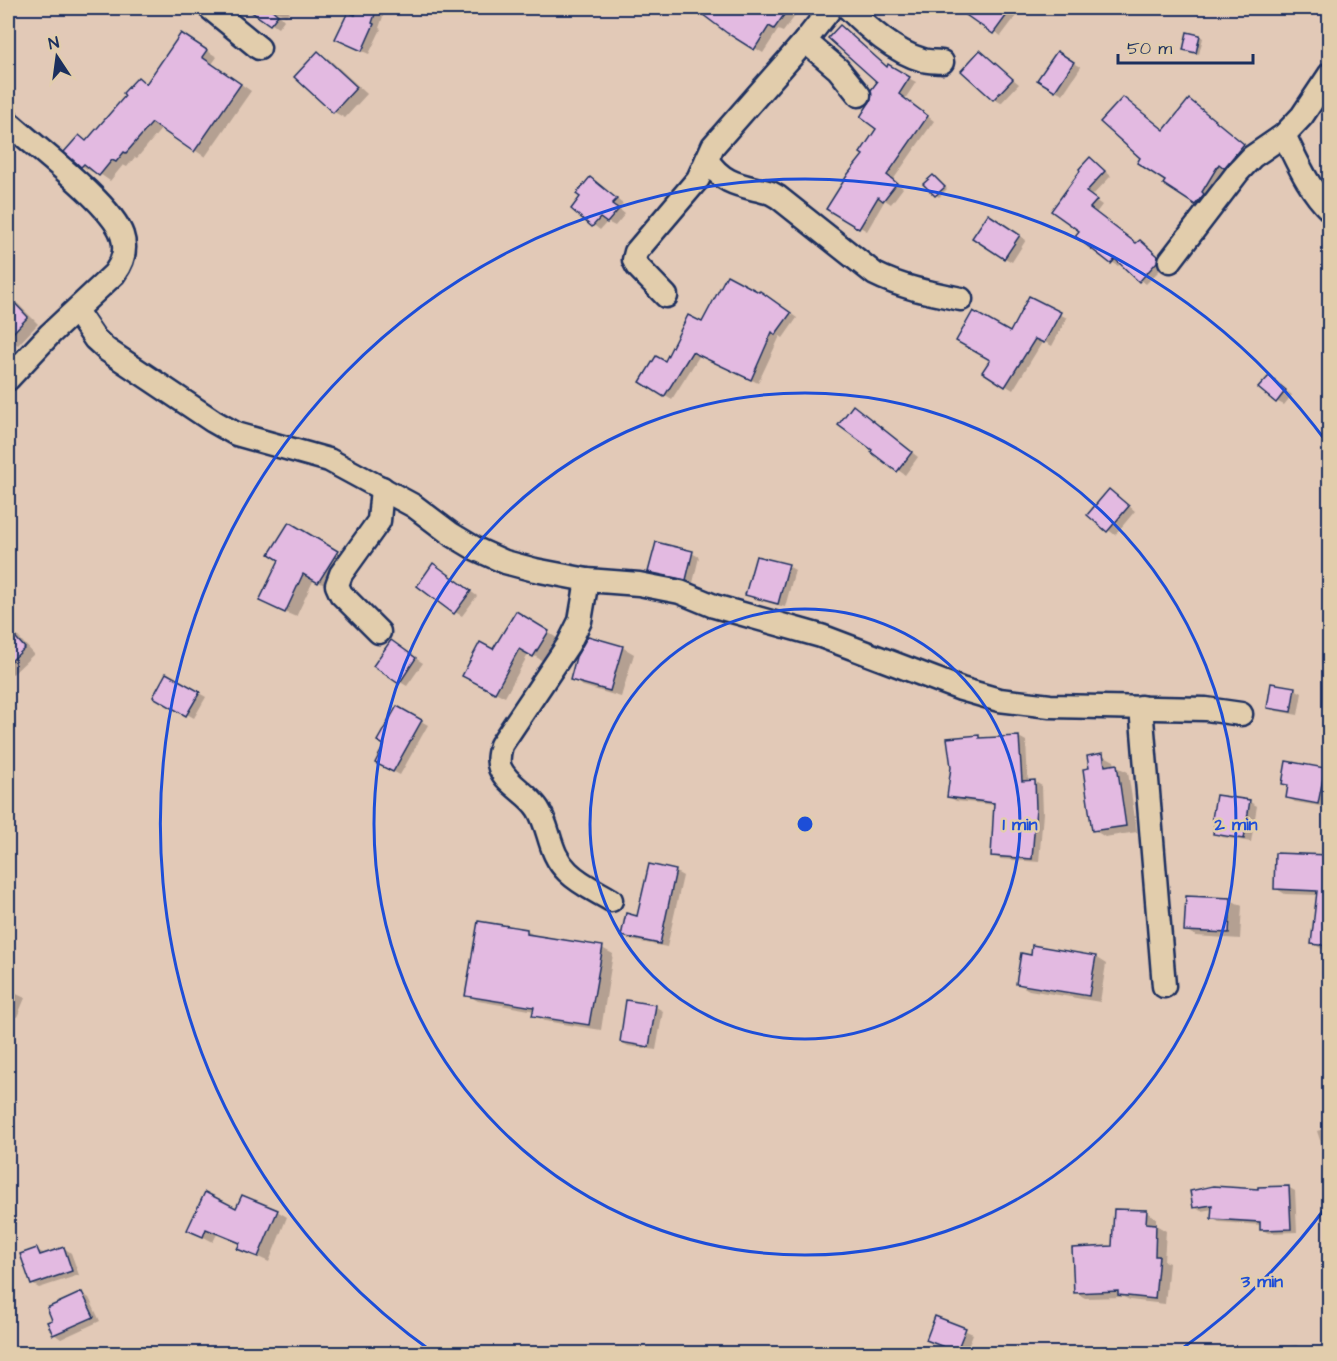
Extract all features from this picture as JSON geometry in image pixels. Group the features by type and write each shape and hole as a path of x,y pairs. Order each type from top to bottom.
{"street":[{"path":"210,8 260,48"},
{"path":"666,296 637,266 634,260 636,252 698,179 713,146 831,8"},
{"path":"848,8 866,26 895,47 923,60 942,62"},
{"path":"805,41 838,69 859,94"},
{"path":"1170,261 1238,172 1252,157 1284,135 1302,116 1329,74"},
{"path":"8,122 99,202 121,234 124,248 123,263 114,274 50,334 8,379"},
{"path":"1284,135 1307,181 1329,210"},
{"path":"707,160 723,179 778,197 875,274 916,290 961,299"},
{"path":"76,311 95,339 107,350 213,422 236,434 329,460 414,506 451,534 486,554 506,562 587,580 639,584 680,592 714,606 821,636 960,689 999,700 1050,706 1206,709 1241,714"},
{"path":"379,632 341,594 337,585 341,574 379,521 382,489"},
{"path":"587,580 582,611 568,645 501,745 498,756 499,766 504,776 531,799 539,810 551,848 566,871 579,882 611,900"},
{"path":"1141,707 1164,986"}],"building":[{"path":"246,8 270,8 278,15 270,25"},
{"path":"358,8 377,8 372,23 374,24 362,51 335,39 348,12 355,15"},
{"path":"694,8 789,8 774,29 769,26 754,50"},
{"path":"956,8 1012,8 993,34"},
{"path":"840,25 887,67 888,64 910,77 899,94 928,116 887,175 897,183 883,201 878,197 859,229 826,209 863,155 860,153 876,129 860,117 871,100 871,90 877,82 828,38"},
{"path":"1187,32 1200,35 1196,53 1183,50"},
{"path":"181,33 207,50 202,57 241,84 194,152 152,123 126,153 124,152 116,162 112,160 99,176 84,164 81,167 64,152 79,135 86,141 125,96 123,93 138,77 146,84"},
{"path":"980,50 1013,79 993,100 961,71"},
{"path":"318,51 357,87 333,113 294,77"},
{"path":"1057,51 1074,62 1055,91 1037,80"},
{"path":"1123,97 1164,130 1189,99 1244,144 1224,168 1219,164 1202,192 1204,194 1195,205 1163,184 1165,181 1137,163 1140,158 1100,122"},
{"path":"1090,157 1105,171 1086,192 1097,200 1090,208 1136,243 1140,240 1158,256 1157,262 1139,282 1115,259 1111,264 1075,236 1079,231 1051,211 1080,171 1079,169"},
{"path":"933,175 945,187 935,196 923,184"},
{"path":"590,177 617,199 612,204 619,209 607,223 600,218 592,227 571,209 580,197 576,194"},
{"path":"988,214 1020,235 1004,259 972,238"},
{"path":"727,275 760,291 791,313 775,335 772,332 751,380 692,352 664,397 640,382 656,356 665,361 688,315 702,322"},
{"path":"8,296 28,317 8,338"},
{"path":"1029,296 1061,312 1044,343 1035,339 1005,387 982,372 990,360 956,341 973,311 1010,332"},
{"path":"1269,376 1286,390 1276,403 1258,388"},
{"path":"853,405 912,452 897,472 838,425"},
{"path":"1109,489 1129,506 1107,532 1087,515"},
{"path":"289,522 338,551 318,583 303,574 285,613 259,601 279,560 269,554"},
{"path":"656,542 693,551 686,580 648,572"},
{"path":"756,556 789,564 778,604 745,595"},
{"path":"433,563 471,591 454,614 417,586"},
{"path":"516,611 549,631 533,657 519,649 495,693 462,676 480,642 493,649"},
{"path":"8,629 25,648 8,664"},
{"path":"588,636 623,646 610,691 570,680 576,657"},
{"path":"391,640 416,658 399,684 373,666"},
{"path":"166,673 200,692 186,716 153,697"},
{"path":"1271,683 1295,687 1291,712 1267,708"},
{"path":"397,706 422,720 393,772 375,763 384,745 377,741"},
{"path":"979,735 979,738 1019,736 1022,781 1035,780 1036,808 1032,859 991,856 994,803 947,797 951,767 947,738"},
{"path":"1103,753 1105,766 1117,764 1126,826 1092,831 1083,769 1089,768 1087,756"},
{"path":"1286,761 1325,768 1318,804 1286,798 1288,785 1282,784"},
{"path":"1216,795 1250,800 1244,839 1213,834 1215,820 1212,819"},
{"path":"1275,853 1329,855 1329,946 1311,944 1317,891 1274,889"},
{"path":"649,864 676,870 660,944 621,936 626,913 637,916"},
{"path":"1186,896 1231,898 1229,933 1184,931"},
{"path":"478,921 527,929 527,934 603,946 589,1025 532,1016 534,1007 465,996"},
{"path":"1032,945 1096,956 1089,996 1016,984 1021,953 1031,955"},
{"path":"626,1000 656,1005 649,1047 620,1042"},
{"path":"1213,1186 1258,1189 1258,1187 1289,1186 1291,1229 1260,1230 1260,1222 1211,1219 1212,1205 1193,1208 1190,1191"},
{"path":"205,1192 236,1208 242,1195 278,1210 258,1257 237,1249 240,1243 206,1229 203,1237 187,1230"},
{"path":"1114,1209 1147,1210 1146,1223 1156,1224 1155,1256 1159,1256 1155,1299 1118,1295 1118,1291 1074,1293 1072,1248 1112,1246"},
{"path":"64,1247 72,1271 31,1285 20,1254 37,1248 40,1255"},
{"path":"82,1292 94,1317 53,1335 47,1322 52,1320 47,1308"},
{"path":"935,1316 966,1328 956,1353 942,1353 944,1347 926,1340"}]}
